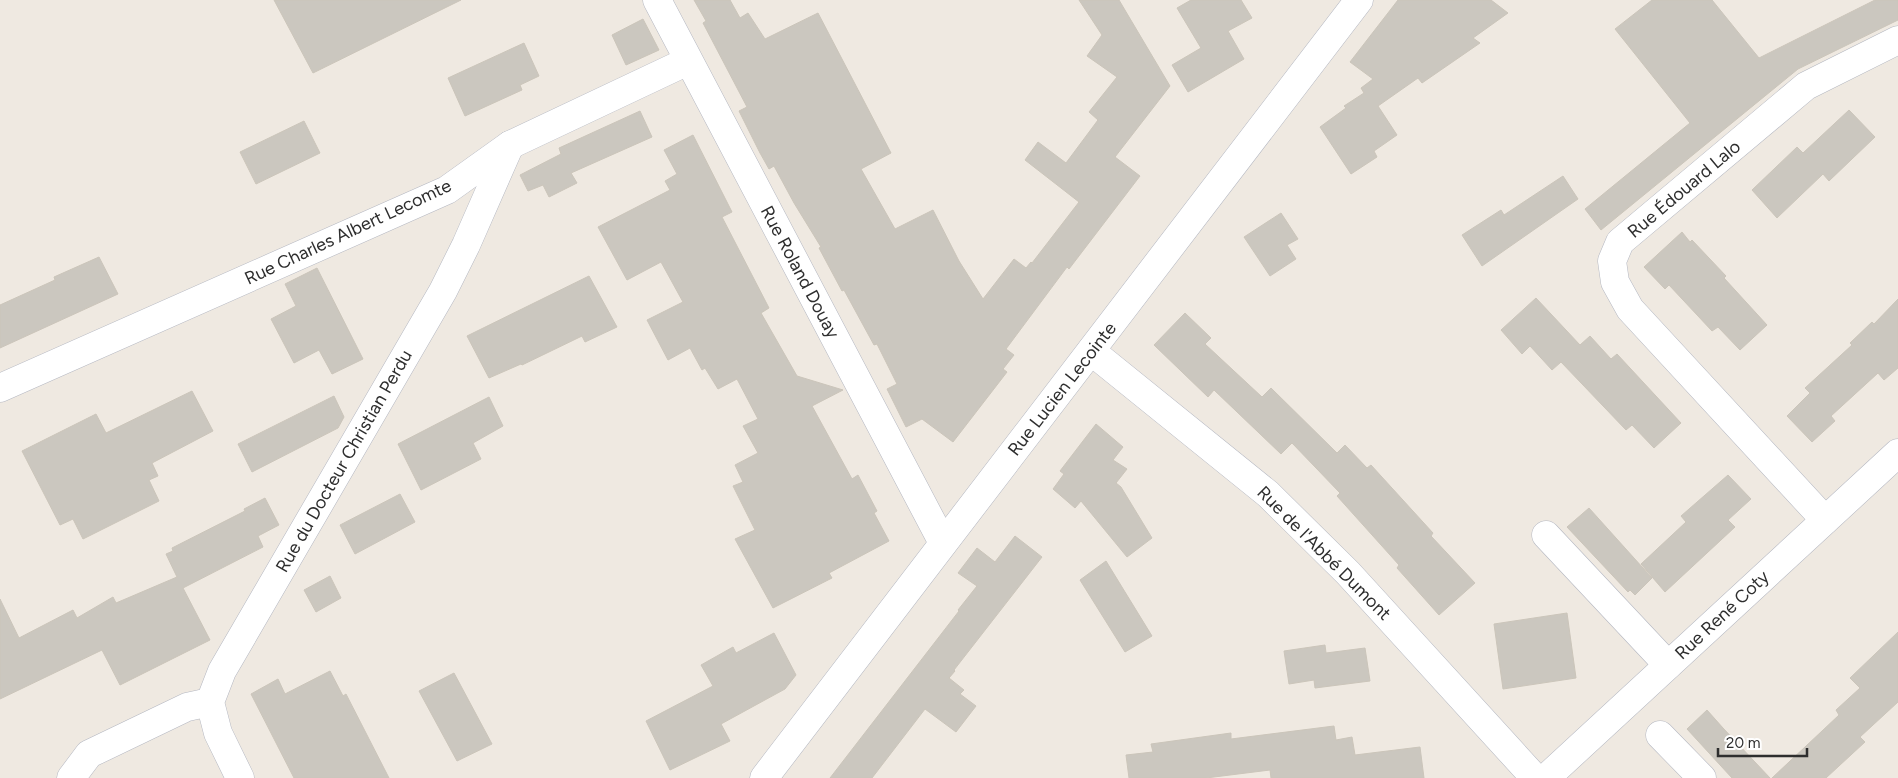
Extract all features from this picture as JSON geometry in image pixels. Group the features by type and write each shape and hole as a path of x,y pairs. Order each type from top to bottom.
{"street":[{"name":"Rue Roland Douay","path":"657,0 943,543"},
{"name":"Rue Lucien Lecointe","path":"764,778 1359,0"},
{"name":"Rue Édouard Lalo","path":"1825,520 1630,309 1615,282 1612,261 1620,242 1806,86 1898,40"},
{"name":"Rue Charles Albert Lecomte","path":"0,388 446,190 510,145 688,61"},
{"name":"Rue du Docteur Christian Perdu","path":"210,702 222,671 443,291 466,245 510,145"},
{"name":"Rue de l'Abbé Dumont","path":"1091,351 1268,494 1348,573 1535,778"},
{"name":"Rue René Coty","path":"1546,778 1898,453"},
{"path":"1546,535 1668,665"},
{"path":"72,778 89,754 186,707 210,702 218,733 240,778"},
{"path":"1660,735 1702,778"}],"building":[{"path":"274,0 461,0 313,73"},
{"path":"694,0 730,0 740,18 748,13 765,39 818,13 891,153 861,169 895,229 933,210 959,261 983,299 1014,259 1026,268 1032,263 1079,202 1025,160 1038,142 1066,163 1098,120 1089,112 1117,77 1087,56 1102,35 1079,0 1119,0 1170,86 1115,157 1140,176 1069,269 1067,267 1006,349 1014,355 1003,369 1007,372 953,442 922,419 906,427 887,389 897,384 877,344 874,345 844,290 842,291 819,248 821,247 774,166 769,169 760,153 739,111 747,107 703,23 706,21"},
{"path":"1191,0 1241,0 1252,18 1228,31 1244,59 1188,92 1172,65 1201,48 1177,8"},
{"path":"1398,0 1491,0 1508,13 1473,38 1480,43 1422,83 1418,78 1378,106 1397,135 1374,151 1377,157 1351,174 1320,127 1346,108 1344,106 1364,93 1361,88 1373,79 1350,62"},
{"path":"1652,0 1712,0 1759,58 1875,0 1898,0 1898,20 1798,69 1601,230 1585,209 1690,123 1615,29"},
{"path":"643,19 659,50 626,65 612,35"},
{"path":"524,43 539,76 520,85 522,90 465,116 448,78"},
{"path":"1849,110 1875,137 1829,181 1823,174 1777,218 1752,190 1797,147 1803,153"},
{"path":"640,111 652,137 571,173 577,183 549,197 543,185 528,191 520,175 561,154 559,148"},
{"path":"304,121 320,153 256,184 240,152"},
{"path":"693,135 732,212 722,217 769,308 761,313 797,376 843,390 812,406 852,479 858,475 877,511 874,513 889,541 829,573 832,578 773,608 735,539 755,530 733,486 743,482 735,465 758,453 743,426 758,419 737,379 718,389 705,368 702,370 690,348 668,360 647,320 683,302 661,262 627,280 598,227 670,190 665,181 677,174 664,150"},
{"path":"1563,176 1578,199 1482,266 1462,235 1501,210 1504,215"},
{"path":"1281,213 1298,239 1287,245 1296,259 1270,276 1244,237"},
{"path":"1682,232 1726,276 1724,278 1767,325 1740,350 1718,327 1712,331 1669,285 1665,289 1644,267"},
{"path":"99,257 118,294 0,348 0,305 55,280 54,277"},
{"path":"317,268 363,359 332,374 319,350 294,363 271,319 296,306 285,284"},
{"path":"589,276 617,327 585,342 582,336 522,365 489,378 467,336"},
{"path":"1536,298 1580,345 1590,336 1611,359 1617,354 1681,423 1654,448 1632,425 1626,430 1561,362 1552,370 1530,346 1522,354 1501,330"},
{"path":"1898,299 1898,368 1884,380 1878,373 1831,416 1835,421 1812,442 1787,416 1810,393 1805,388"},
{"path":"1185,313 1211,338 1205,344 1262,397 1271,388 1337,453 1345,445 1367,468 1371,465 1433,533 1431,536 1475,583 1439,615 1397,568 1399,565 1337,496 1340,493 1292,443 1281,454 1214,390 1208,397 1154,345"},
{"path":"192,391 213,431 152,463 158,476 149,480 159,501 83,539 73,519 60,525 22,451 96,414 106,433"},
{"path":"334,396 344,417 338,428 252,472 238,444"},
{"path":"489,397 503,426 473,443 481,459 421,490 398,444"},
{"path":"1096,424 1123,447 1113,460 1127,469 1116,483 1121,487 1152,538 1127,557 1081,501 1075,508 1053,489 1064,474 1060,471"},
{"path":"1728,475 1751,499 1728,520 1735,527 1665,592 1641,564 1686,522 1681,516"},
{"path":"400,494 415,522 355,554 340,525"},
{"path":"265,498 279,525 258,536 263,547 183,588 210,640 120,685 102,650 0,699 0,599 19,638 73,610 77,618 113,597 116,603 177,577 166,554 173,551 172,548 245,511 244,509"},
{"path":"1589,508 1652,578 1635,595 1630,590 1628,592 1567,527"},
{"path":"1015,536 1042,557 949,678 964,690 960,694 976,706 956,732 925,709 872,778 830,778 977,586 958,573 977,548 995,562"},
{"path":"1106,561 1152,636 1125,652 1080,580"},
{"path":"330,576 341,598 316,612 304,590"},
{"path":"1567,613 1576,678 1503,689 1494,624"},
{"path":"1898,632 1898,702 1860,737 1865,742 1826,778 1772,778 1839,715 1836,710 1860,688 1850,678"},
{"path":"774,633 796,675 785,689 721,724 730,741 670,770 646,721 713,686 701,665 733,647 736,653"},
{"path":"1325,645 1326,653 1365,648 1370,681 1315,688 1314,680 1289,684 1284,651"},
{"path":"330,671 343,696 346,694 389,778 294,778 251,694 278,679 285,694"},
{"path":"454,673 492,744 457,761 419,691"},
{"path":"1707,710 1770,778 1732,778 1687,729"},
{"path":"1334,726 1336,740 1352,737 1355,755 1420,747 1424,778 1271,778 1270,770 1206,778 1129,778 1126,755 1153,752 1151,744 1231,733 1231,739"}]}
